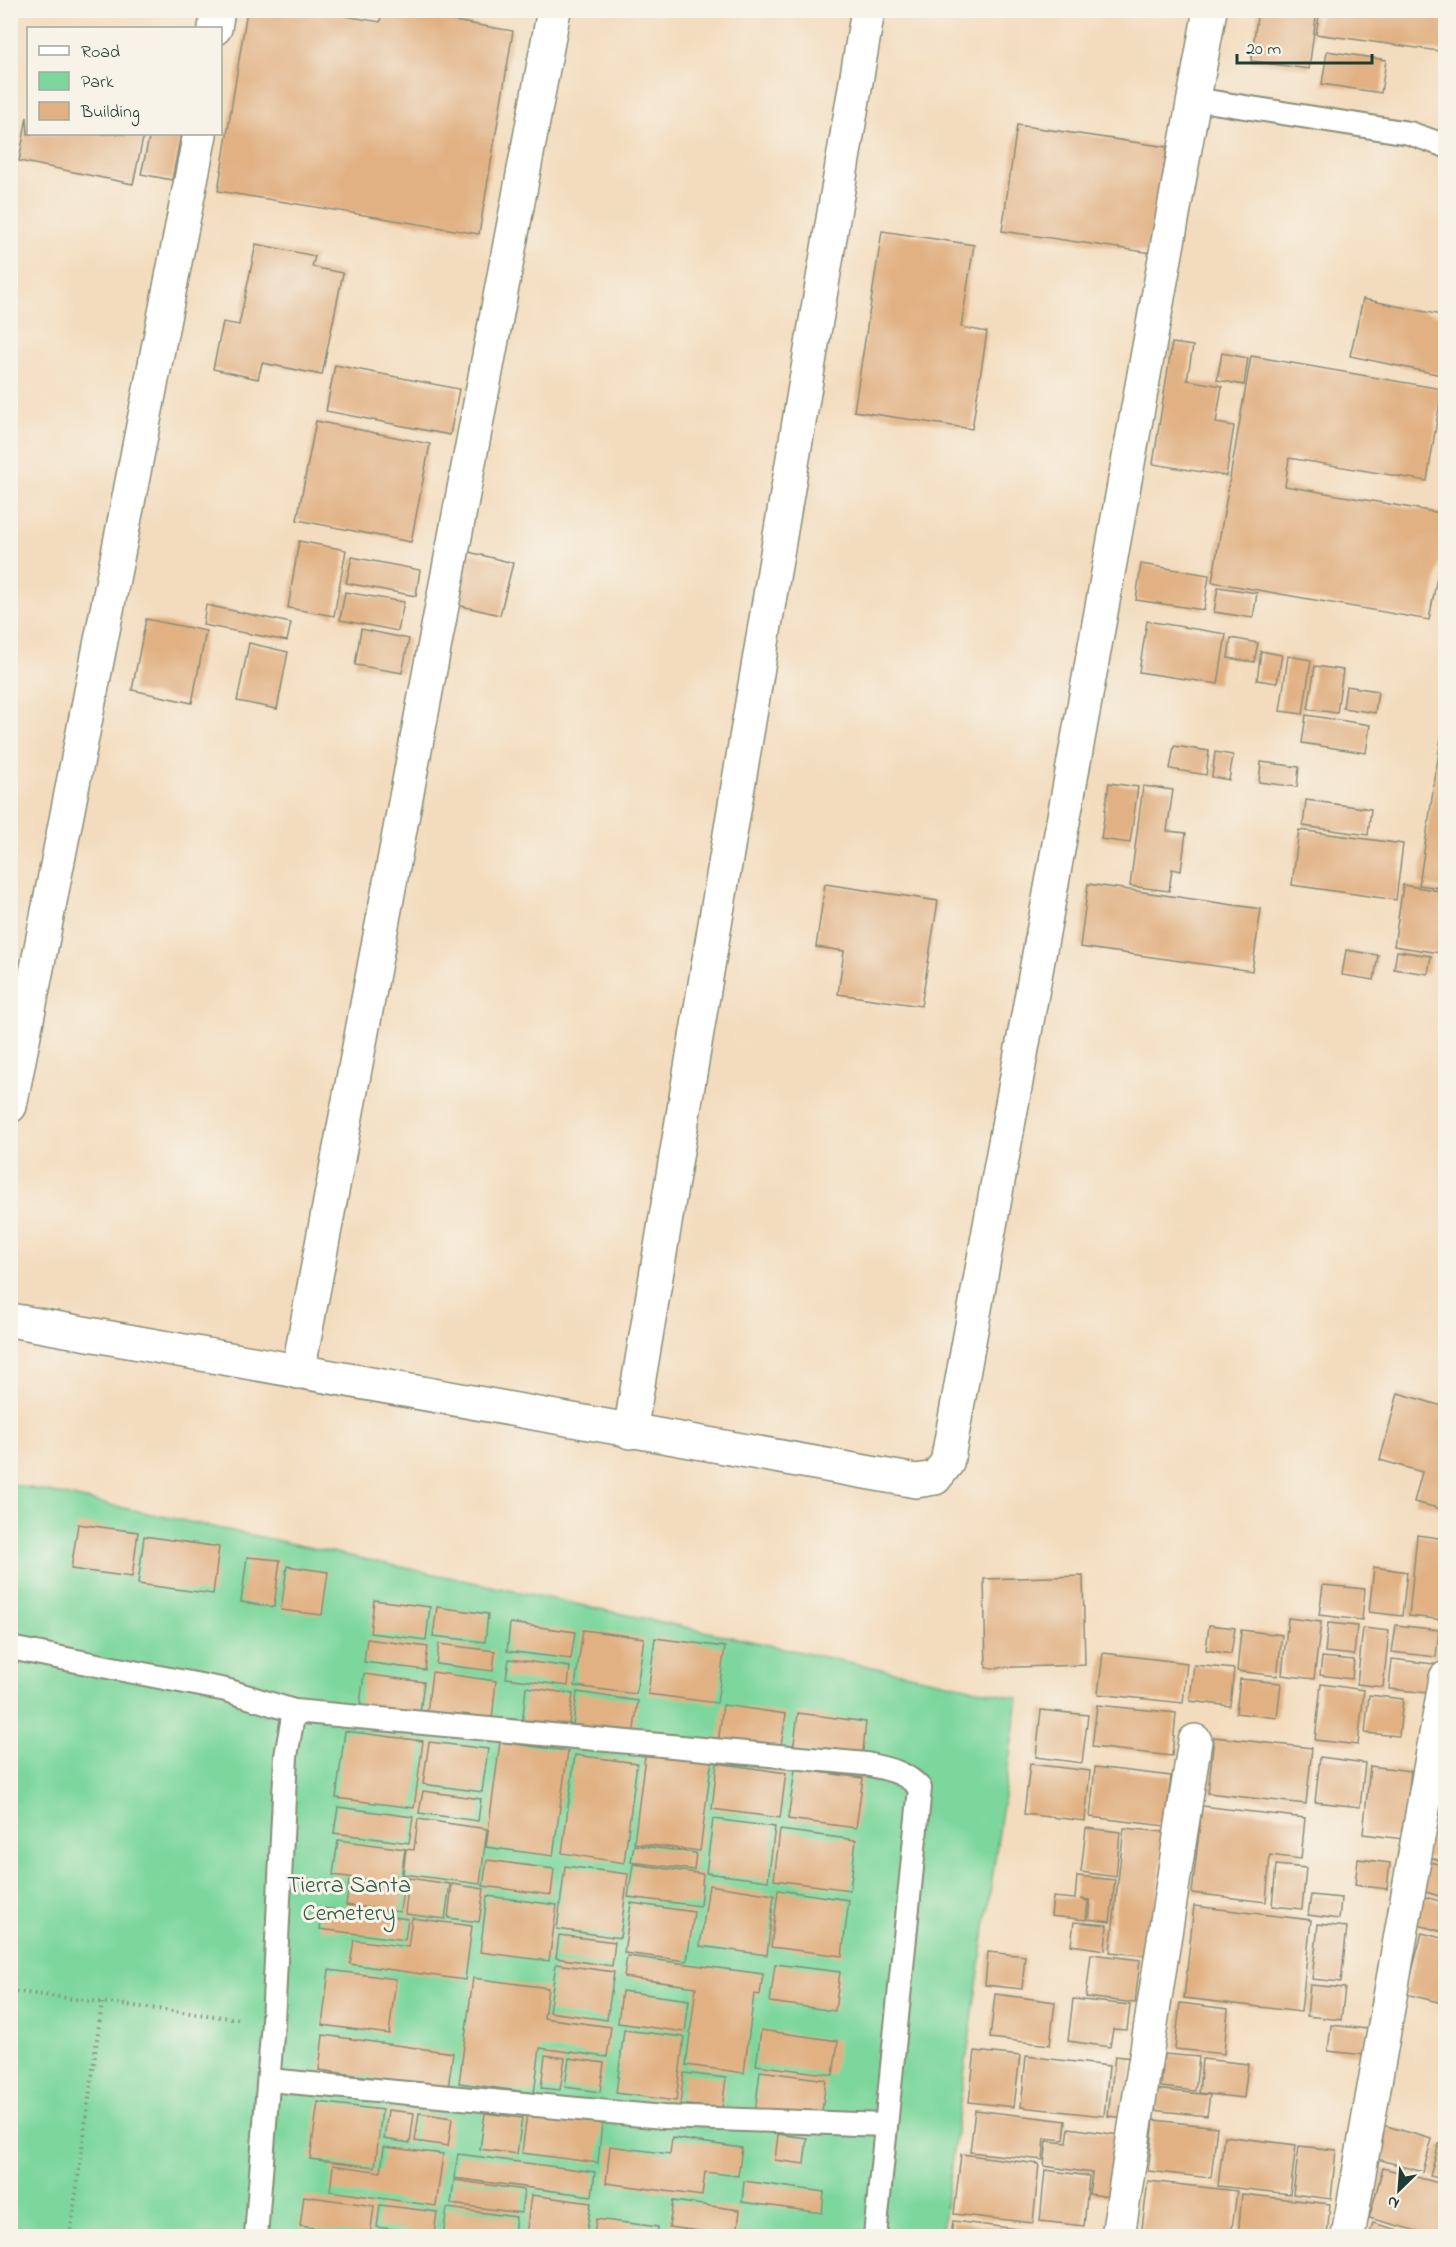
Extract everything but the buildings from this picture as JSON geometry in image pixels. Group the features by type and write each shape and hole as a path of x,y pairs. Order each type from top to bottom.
{"street":[{"path":"216,27 218,10"},
{"path":"298,1372 554,10"},
{"path":"630,1432 868,10"},
{"path":"10,1320 630,1432 916,1480 935,1478 946,1463 1210,10"},
{"path":"10,1106 200,135"},
{"path":"1348,2236 1446,1678"},
{"path":"1118,2236 1195,1741"}],"lane":[{"path":"1194,99 1409,133 1446,146"},
{"path":"10,1648 226,1690 294,1711 866,1764 897,1771 912,1778 920,1788 884,2125 875,2236"},
{"path":"256,2236 273,2022 286,1756 294,1711"},
{"path":"269,2080 663,2117 884,2125"}],"path":[{"path":"10,1991 273,2022"},
{"path":"70,2236 102,2003"}],"green space":[{"name":"Tierra Santa Cemetery","path":"11,1484 1018,1698 941,2236 11,2236"}]}
